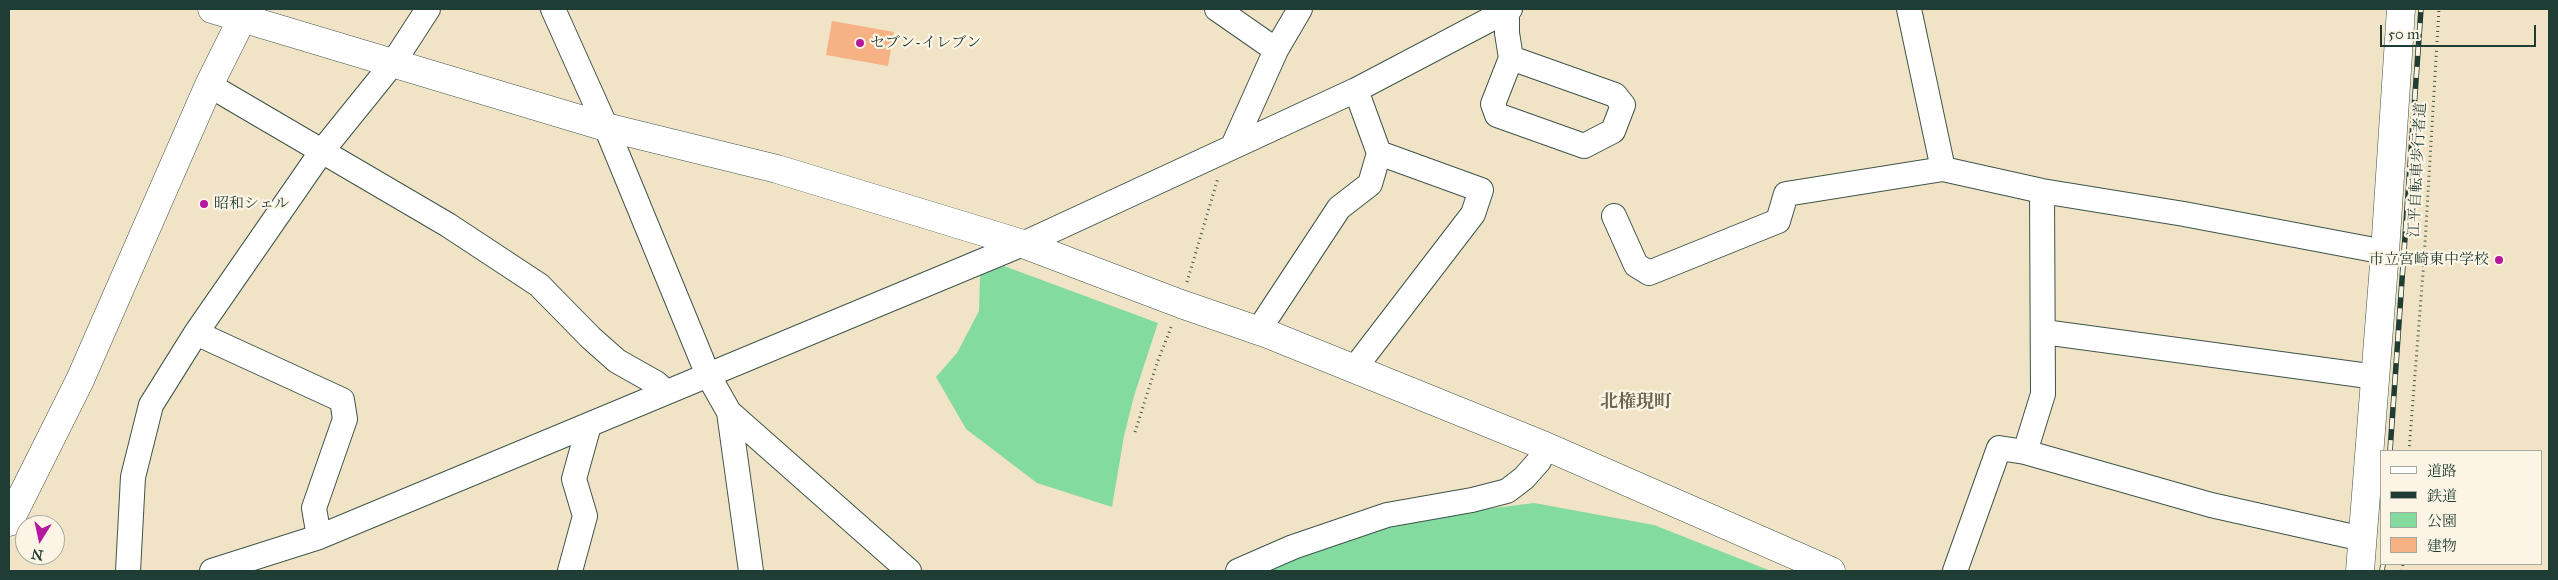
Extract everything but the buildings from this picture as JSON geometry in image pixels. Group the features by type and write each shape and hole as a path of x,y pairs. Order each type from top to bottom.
{"street":[{"path":"212,9 245,13 393,63 606,127 777,169 1023,244 1258,331 1545,446 1831,571"},
{"path":"128,571 133,477 150,405 196,333 322,151 393,63 428,9"},
{"path":"553,9 606,127 708,375 729,412 909,571"},
{"path":"1217,9 1276,50"},
{"path":"1230,148 1276,50 1300,9"},
{"path":"1909,9 1943,169"},
{"path":"2360,571 2376,378 2402,9"},
{"path":"1509,10 1506,33 1511,58 1493,104 1497,116 1584,146 1613,131 1623,105 1615,95 1511,58"},
{"path":"212,571 319,537 1023,244 1356,90 1509,10"},
{"path":"9,522 80,380 209,85 245,13"},
{"path":"209,85 448,225 540,285 591,338 617,361 656,383 666,392"},
{"path":"1258,331 1339,208 1370,184 1379,153 1356,90"},
{"path":"1354,369 1473,214 1481,190 1379,153"},
{"path":"1614,216 1636,265 1649,273 1778,221 1786,194 1943,169 2042,191 2184,214 2385,252"},
{"path":"2025,452 2043,394 2042,191"},
{"path":"2044,332 2376,378"},
{"path":"196,333 342,400 345,419 314,508 319,537"},
{"path":"729,412 751,571"},
{"path":"570,571 585,516 574,478 590,425"},
{"path":"1238,571 1293,547 1386,515 1472,500 1507,491 1524,478 1539,461 1545,446"},
{"path":"1955,571 1999,448 2025,452 2211,506 2363,539"}],"path":[{"name":"江平自転車歩行者道","path":"2409,450 2424,260 2439,9"},
{"path":"1135,432 1157,363 1181,304 1230,148"}],"green space":[{"path":"1004,266 1158,323 1134,396 1124,436 1112,507 1037,483 966,429 936,377 957,353 979,311 980,275"},
{"path":"1534,503 1654,525 1771,571 1268,571 1297,558 1407,519"}],"railway":[{"path":"2390,450 2421,9"},
{"path":"2382,571 2383,565"}],"place":[{"name":"セブン-イレブン","path":"860,43"},
{"name":"昭和シェル","path":"204,204"},
{"name":"市立宮崎東中学校","path":"2499,260"}],"district":[{"name":"北権現町","path":"1636,403"}]}
